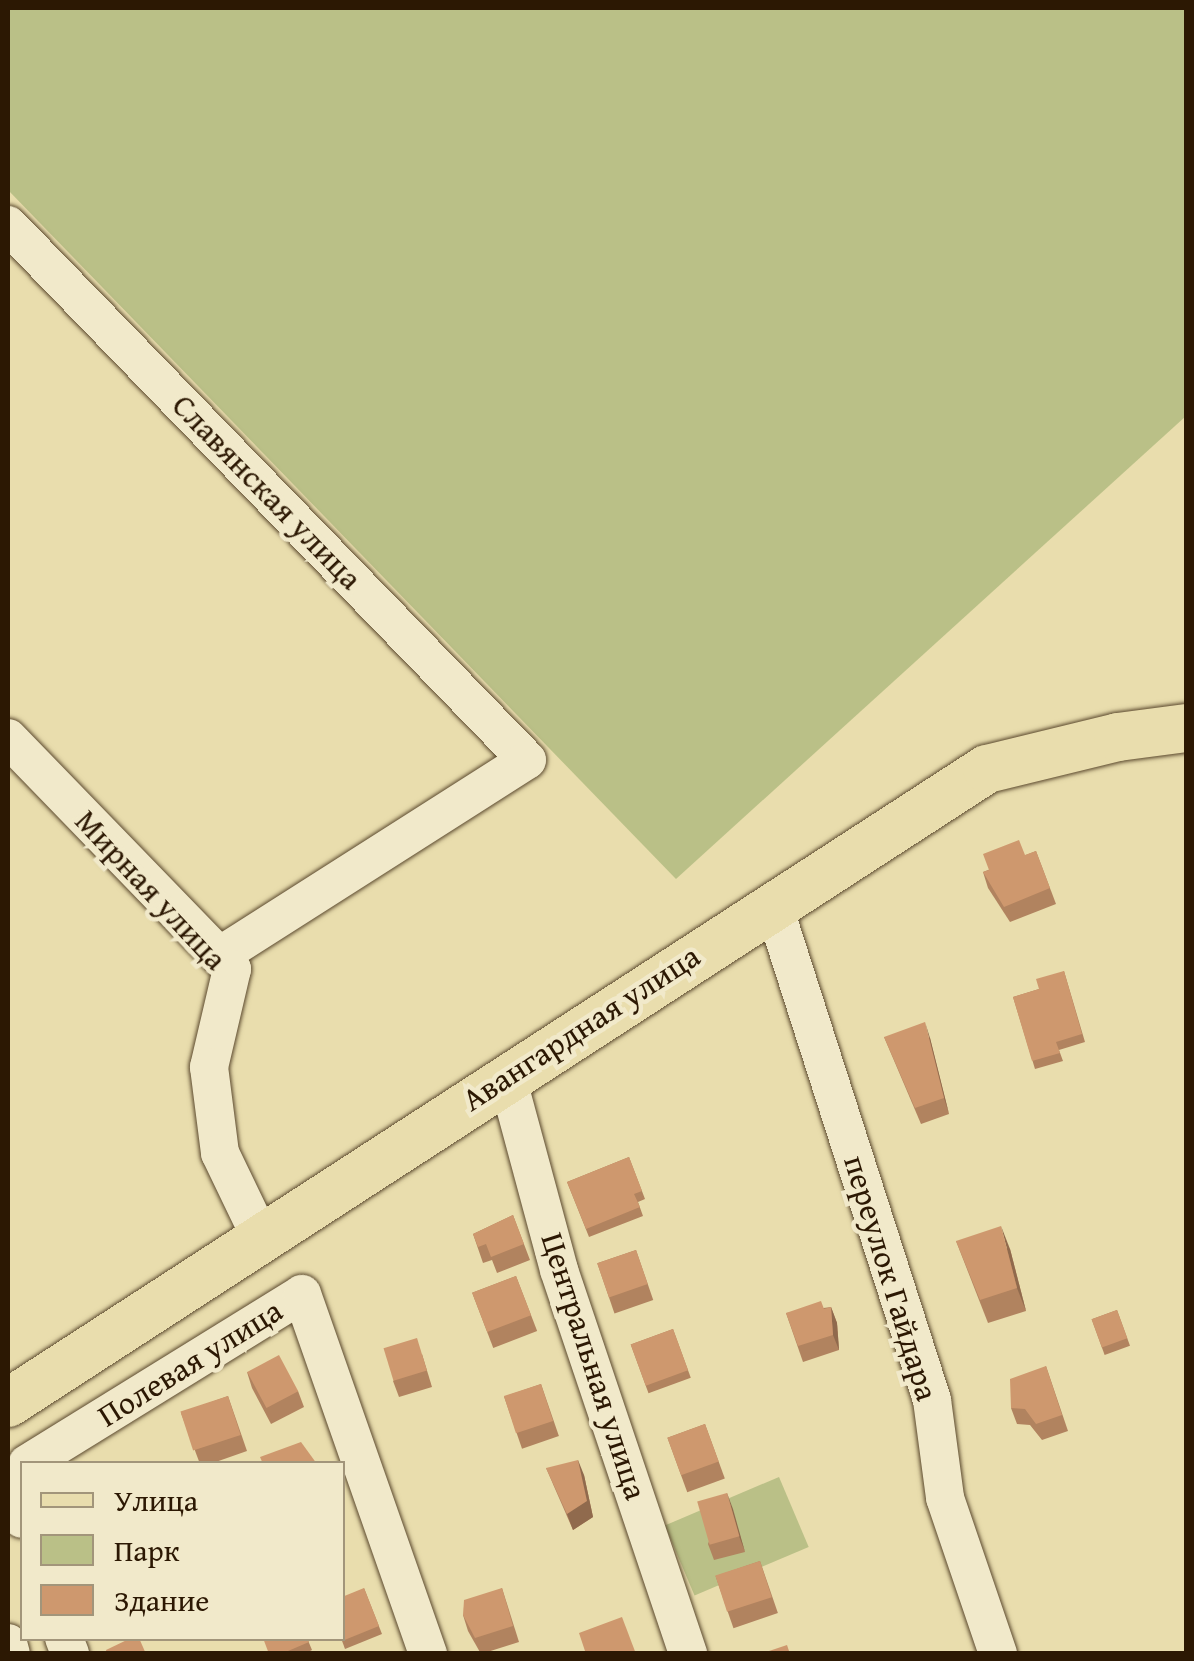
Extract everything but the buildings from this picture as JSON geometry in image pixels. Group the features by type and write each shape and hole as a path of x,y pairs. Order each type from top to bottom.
{"main road":[{"name":"Авангардная улица","path":"8,1403 260,1236 988,769 1118,736 1186,728"}],"street":[{"name":"Славянская улица","path":"8,224 527,760 219,956"},
{"name":"Мирная улица","path":"8,738 232,968 208,1067 220,1153 260,1236"},
{"name":"переулок Гайдара","path":"774,904 932,1400 945,1498 998,1654"},
{"name":"Центральная улица","path":"506,1077 559,1270 688,1654"},
{"name":"Полевая улица","path":"31,1461 302,1294 428,1654"},
{"name":"Полевая улица","path":"8,1476 20,1513"},
{"path":"8,1643 11,1654"}],"green space":[{"path":"8,8 1186,8 1186,416 676,879 8,190"},
{"path":"779,1477 809,1547 695,1595 665,1525"}]}
